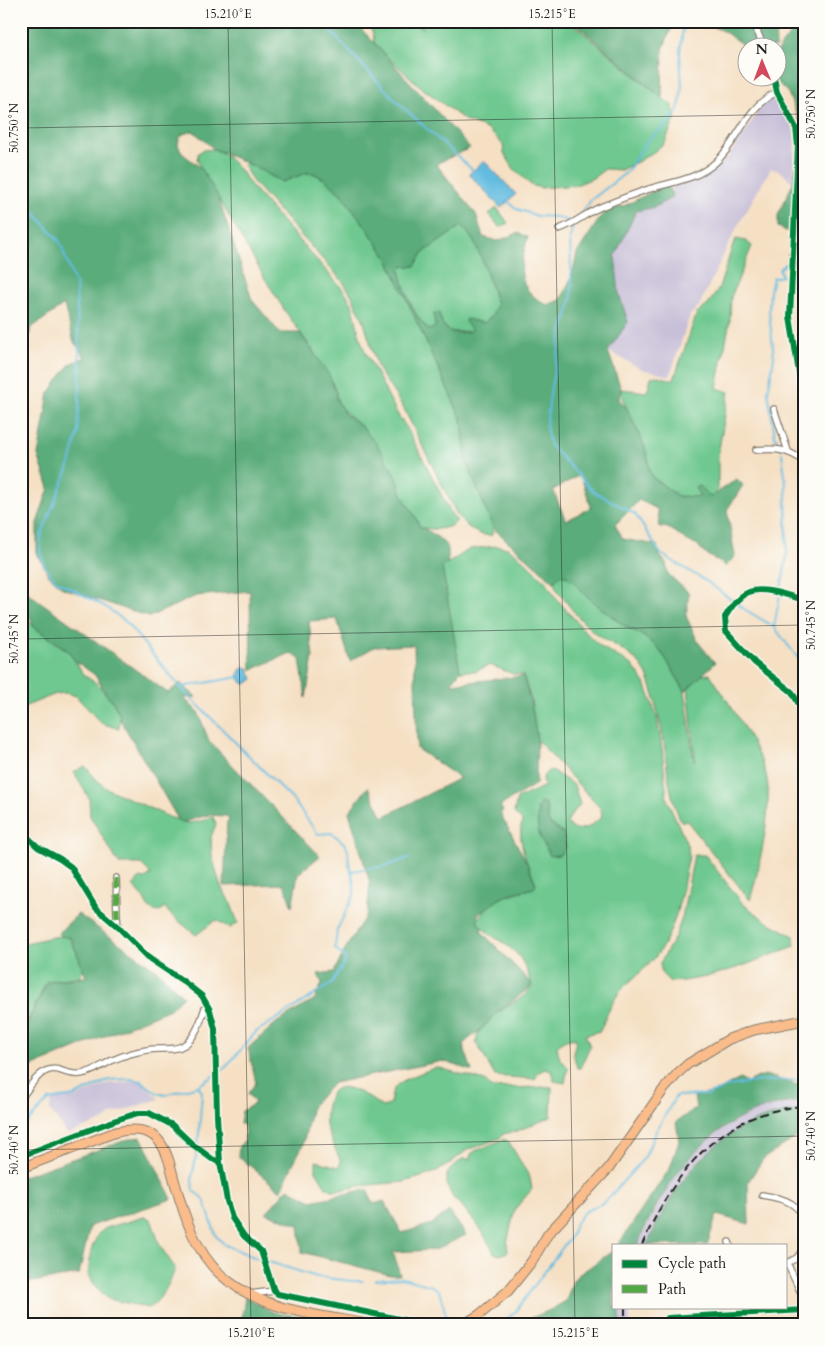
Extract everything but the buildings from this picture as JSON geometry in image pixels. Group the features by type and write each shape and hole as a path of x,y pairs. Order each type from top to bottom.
{"main road":[{"path":"463,1325 479,1316 508,1291 532,1261 548,1234 609,1168 664,1089 679,1072 688,1064 728,1039 754,1030 804,1020"},
{"path":"21,1168 116,1132 128,1130 153,1136 158,1140 167,1157 183,1214 197,1243 219,1273 248,1294 263,1302 374,1325"}],"street":[{"path":"753,21 760,38"},
{"path":"776,88 796,128 798,146 790,317 804,404"},
{"path":"559,229 601,206 707,169 725,152 756,107 777,92"},
{"path":"792,253 801,263 804,283"},
{"path":"774,409 788,451"},
{"path":"756,450 788,451 804,461"},
{"path":"804,600 763,590 749,592 734,603 725,617 726,631 755,662 792,692 804,713"},
{"path":"21,831 38,847 71,867 96,908 150,959 202,996 215,1029 220,1162 227,1201 232,1218 244,1236 261,1251 266,1261 274,1291"},
{"path":"116,878 118,927"},
{"path":"21,1098 31,1083 49,1070 56,1069 69,1074 84,1074 133,1053 154,1048 178,1048 186,1044 196,1030 206,1005"},
{"path":"21,1156 113,1121 138,1113 149,1113 172,1125 192,1144 212,1159 220,1162"},
{"path":"762,1195 786,1199 799,1209 804,1218"},
{"path":"788,1262 797,1258 804,1248"},
{"path":"788,1265 804,1299"},
{"path":"248,1294 274,1291 278,1294 428,1325"},
{"path":"668,1318 804,1310"},
{"path":"374,1325 376,1314"}],"shaded area":[{"path":"773,89 793,127 795,138 793,183 781,172 771,168 737,227 699,306 690,315 670,376 642,369 608,351 628,322 619,294 614,257 636,211 655,207 673,197 672,186 697,177 721,165"},
{"path":"141,1081 159,1099 111,1115 105,1120 68,1134 50,1111 51,1100 77,1097 109,1083"},
{"path":"804,1101 804,1110 769,1117 753,1123 717,1144 700,1159 684,1178 664,1211 648,1244 638,1244 668,1186 685,1162 701,1146 724,1128 749,1114 766,1108"},
{"path":"620,1308 629,1308 630,1325 620,1325"}],"green space":[{"path":"21,21 354,21 470,148 436,164 476,214 483,237 498,241 518,233 528,237 523,258 522,276 529,292 547,305 561,300 572,276 577,253 604,212 626,205 667,184 673,197 655,207 636,211 615,256 619,294 628,322 608,351 621,389 619,399 627,409 644,445 652,477 678,496 700,497 695,487 700,486 711,497 737,479 743,485 727,510 735,556 726,566 704,553 697,544 687,541 670,529 660,527 657,509 639,500 615,525 623,539 657,545 660,556 666,563 668,574 689,593 686,616 698,642 715,663 685,691 664,656 655,645 623,625 592,601 568,577 561,575 554,582 493,528 466,460 462,420 388,259 340,193 324,179 313,173 306,173 282,182 249,164 214,149 193,131 183,134 179,139 178,145 183,154 201,168 217,194 252,300 280,333 300,333 329,375 336,392 336,399 345,414 360,425 376,443 397,478 402,495 420,527 435,535 447,547 447,564 442,567 460,671 451,684 523,676 532,708 537,740 536,784 500,806 503,811 500,813 528,865 536,885 534,888 505,895 477,915 479,918 477,921 482,928 481,931 532,986 497,1013 463,1044 472,1071 443,1061 333,1083 312,1106 303,1145 281,1191 238,1156 239,1146 245,1141 244,1124 240,1124 242,1111 255,1103 248,1093 256,1083 248,1048 276,1023 315,999 322,983 318,974 334,972 347,946 367,914 370,883 349,812 368,787 383,817 460,778 417,749 414,645 374,647 350,661 337,619 309,621 313,657 306,698 300,659 291,653 251,670 250,591 196,596 149,617 63,588 48,574 37,553 37,523 49,488 38,455 49,393 70,364 85,357 74,342 64,305 31,328 21,375","holes":["461,226 474,241 497,305 492,316 484,323 466,319 465,321 472,331 455,333 446,329 439,313 434,314 435,327 430,330 415,312 400,270 403,266 415,266 423,253","578,476 582,479 591,507 566,521 553,490"]},
{"path":"355,21 417,21 423,29 420,21 566,21 572,23 672,105 676,117 665,142 639,161 621,170 605,169 593,178 576,185 540,188 531,185 514,169 504,153 503,145 497,138 487,129 466,121 422,88 385,55 374,42 373,33 368,25"},
{"path":"646,21 651,23 654,21 690,21 671,29 663,49 662,98 577,25 572,23 567,26 566,22"},
{"path":"694,21 775,21 776,38 738,38 738,41 725,32 705,23"},
{"path":"803,21 804,234 793,234 778,227 778,215 793,183 803,130 788,93 783,88 788,88 787,38"},
{"path":"214,149 226,156 236,166 253,188 346,293 353,306 365,351 452,515 457,521 449,527 429,529 420,527 403,497 395,475 373,442 338,403 336,392 312,349 264,277 197,160 198,153 203,150"},
{"path":"244,163 282,182 306,173 313,173 324,179 340,193 388,259 462,420 466,460 493,528 492,535 481,534 471,529 456,513 403,407 378,369 363,319 351,294 343,282 253,182"},
{"path":"497,208 508,223 500,228 489,214"},
{"path":"461,226 468,233 479,252 497,305 492,316 484,323 466,319 465,321 472,331 451,332 443,325 439,313 435,327 430,330 415,312 400,270 404,266 415,266 423,253"},
{"path":"736,239 746,241 752,246 731,297 730,320 717,388 729,392 718,455 718,489 714,496 710,497 700,486 695,488 701,497 677,496 652,477 644,445 622,398 621,389 647,392 651,377 658,376 674,379 697,313 708,305 719,288"},
{"path":"497,546 508,548 525,561 547,583 555,597 591,638 603,648 632,665 645,683 657,717 667,799 688,847 689,856 675,918 659,952 620,991 600,1031 585,1035 590,1046 580,1068 577,1068 573,1052 576,1042 575,1038 562,1041 557,1047 560,1059 569,1068 565,1083 554,1081 551,1071 545,1069 539,1072 535,1079 495,1076 476,1042 478,1033 497,1013 525,995 532,986 524,965 517,954 485,931 477,921 482,913 494,902 509,895 534,888 536,883 522,845 522,821 514,813 517,799 545,786 542,781 544,775 549,770 574,785 580,804 569,818 567,824 575,830 587,828 602,817 601,809 537,740 531,700 523,675 513,674 490,665 476,671 460,671 442,567 470,549","holes":["537,808 547,814 549,823 554,828 550,855 540,837"]},
{"path":"561,575 568,577 593,601 623,625 655,645 664,656 685,691 694,761 687,677 710,674 754,745 765,771 768,784 768,799 765,835 750,900 687,821 681,821 670,789 663,736 653,693 646,673 636,660 624,650 596,634 574,613 556,588 554,582"},
{"path":"21,588 168,693 180,683 196,697 184,698 198,712 209,741 320,856 298,874 292,907 284,884 224,886 227,822 229,819 227,816 208,815 184,822 179,821 120,719 113,702 95,675 74,660 69,652 57,642 34,627 21,596"},
{"path":"21,612 34,627 69,652 84,675 97,684 113,702 120,716 119,729 101,723 76,696 67,693 56,694 21,708"},
{"path":"85,766 106,788 169,817 187,823 213,817 216,824 211,837 212,856 220,885 231,904 238,923 230,928 216,920 196,935 169,913 165,907 160,912 150,909 133,886 140,878 145,879 150,873 141,864 119,864 90,816 89,798 74,772"},
{"path":"540,803 545,803 549,823 563,833 566,847 560,855 550,856 540,837 537,820"},
{"path":"694,855 705,855 743,904 766,921 794,936 795,946 718,974 670,982 661,973 660,963 675,937 682,918"},
{"path":"78,914 158,971 183,996 170,1009 21,1071 21,1037 48,981 86,977 71,938 60,936 58,933"},
{"path":"63,936 69,937 78,956 82,966 81,976 47,981 24,1028 21,1028 21,944"},
{"path":"436,1067 485,1081 492,1088 552,1087 551,1117 517,1131 503,1134 500,1138 467,1150 448,1165 431,1174 404,1182 358,1186 341,1190 332,1190 326,1187 316,1171 316,1161 339,1167 341,1161 326,1125 327,1105 330,1095 336,1089 341,1087 347,1088 367,1096 382,1107 390,1105 393,1091 397,1085"},
{"path":"765,1075 804,1087 804,1101 773,1106 745,1116 721,1130 681,1168 650,1218 637,1244 619,1244 670,1168 679,1141 676,1122 696,1108 694,1097 715,1092 740,1079 748,1084 751,1080"},
{"path":"804,1110 804,1130 763,1159 748,1182 749,1224 717,1215 707,1244 647,1244 673,1196 706,1154 726,1137 749,1124 775,1115"},
{"path":"141,1137 172,1199 90,1226 79,1274 21,1284 21,1177 132,1138"},
{"path":"504,1139 509,1142 530,1178 532,1189 515,1209 507,1243 508,1252 500,1255 494,1253 482,1231 453,1198 447,1186 447,1174 462,1159 470,1159 471,1154 475,1151"},
{"path":"288,1188 312,1201 367,1189 374,1204 384,1201 402,1233 432,1224 449,1211 466,1235 435,1250 393,1252 400,1275 390,1275 302,1252 299,1225 266,1213"},
{"path":"144,1217 151,1219 160,1246 175,1268 165,1291 148,1308 108,1299 96,1287 88,1274 92,1248 98,1234 106,1228"},
{"path":"612,1251 612,1308 620,1308 620,1325 514,1325 566,1301 573,1281 577,1276"},
{"path":"245,1297 275,1313 316,1318 317,1325 241,1325"}],"water":[{"path":"484,161 516,194 501,208 469,174"},
{"path":"244,667 248,668 253,679 246,684 242,683 238,677 240,670"}],"waterway":[{"path":"321,21 397,102 475,172"},
{"path":"579,217 591,200 627,172 647,141 668,123 677,112 682,87 680,53 684,21"},
{"path":"21,199 60,242 76,286 80,374 78,433 70,464 41,536 40,552 45,567 55,580 106,607 125,621 180,687 293,800 318,834 332,833 344,843 348,850 354,882 354,895 337,930 335,948 345,958 345,962 331,984 256,1032 226,1067 218,1073"},
{"path":"506,200 517,209 537,216 557,217 574,224 570,237 572,298 562,333 551,387 546,426 550,445 593,491 635,514 661,554 709,583 741,607 774,627 804,666"},
{"path":"797,255 804,247"},
{"path":"781,449 775,436 768,392 774,357 769,312 770,291 773,278 782,276 779,269 792,259"},
{"path":"774,627 787,556 786,485 782,453"},
{"path":"181,687 240,677"},
{"path":"351,871 385,866 409,858"},
{"path":"198,1086 215,1075"},
{"path":"21,1129 49,1100 75,1096 109,1080 130,1079 141,1081 157,1093 165,1095 198,1086 202,1092 198,1146"},
{"path":"499,1325 515,1312 571,1236 575,1224 584,1212 605,1202 645,1157 655,1133 676,1096 707,1095 729,1086 760,1081 804,1080"},
{"path":"197,1151 192,1178 193,1191 204,1199 216,1236 225,1245 261,1260"},
{"path":"266,1261 317,1277 363,1281"},
{"path":"375,1280 402,1278 432,1286 439,1291 449,1325"}],"railway":[{"path":"642,1244 669,1194 685,1171 703,1151 724,1134 747,1120 774,1111 804,1106"},
{"path":"625,1308 625,1325"}],"marked path":[{"path":"116,878 118,927"}],"cycle path":[{"path":"776,88 796,128 798,146 790,317 804,404"},
{"path":"804,600 776,592 755,590 741,596 725,617 726,631 755,663 792,692 804,713"},
{"path":"21,831 38,847 71,867 96,908 150,959 202,996 210,1010 215,1029 220,1162 227,1201 232,1218 244,1236 261,1251 274,1291 278,1294 428,1325"},
{"path":"21,1156 113,1121 138,1113 149,1113 172,1125 192,1144 212,1159 220,1162"},
{"path":"668,1318 804,1310"}]}
